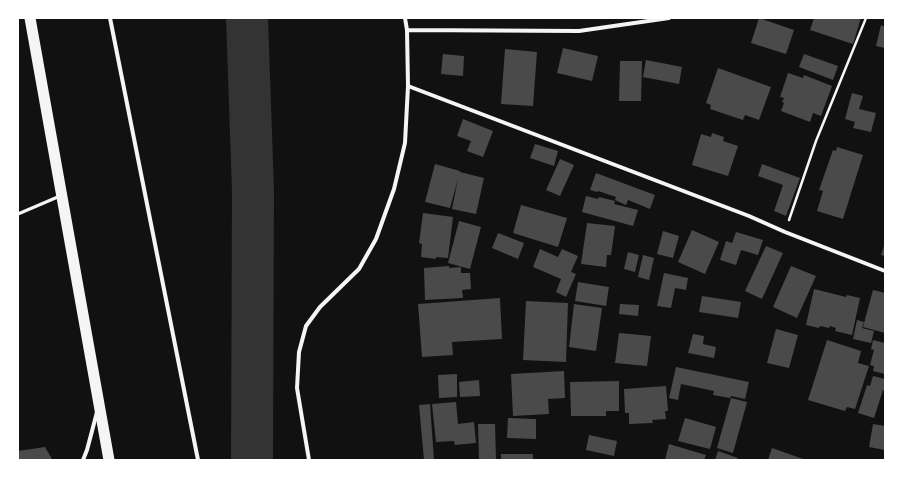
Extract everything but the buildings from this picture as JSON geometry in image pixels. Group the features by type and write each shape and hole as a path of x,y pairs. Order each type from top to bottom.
{"highway":[{"path":"30,18 110,460"}],"street":[{"path":"110,18 198,460"},
{"path":"308,460 297,388 299,352 306,326 320,307 359,269 376,239 394,188 405,143 408,86 407,30 404,18"},
{"path":"407,30 579,31 669,18"},
{"path":"408,86 749,216 885,271"},
{"path":"83,460 99,404"}],"lane":[{"path":"18,214 62,195"}],"path":[{"path":"786,232 816,141 866,18"}],"waterway":[{"path":"247,18 253,191 252,460"}]}
